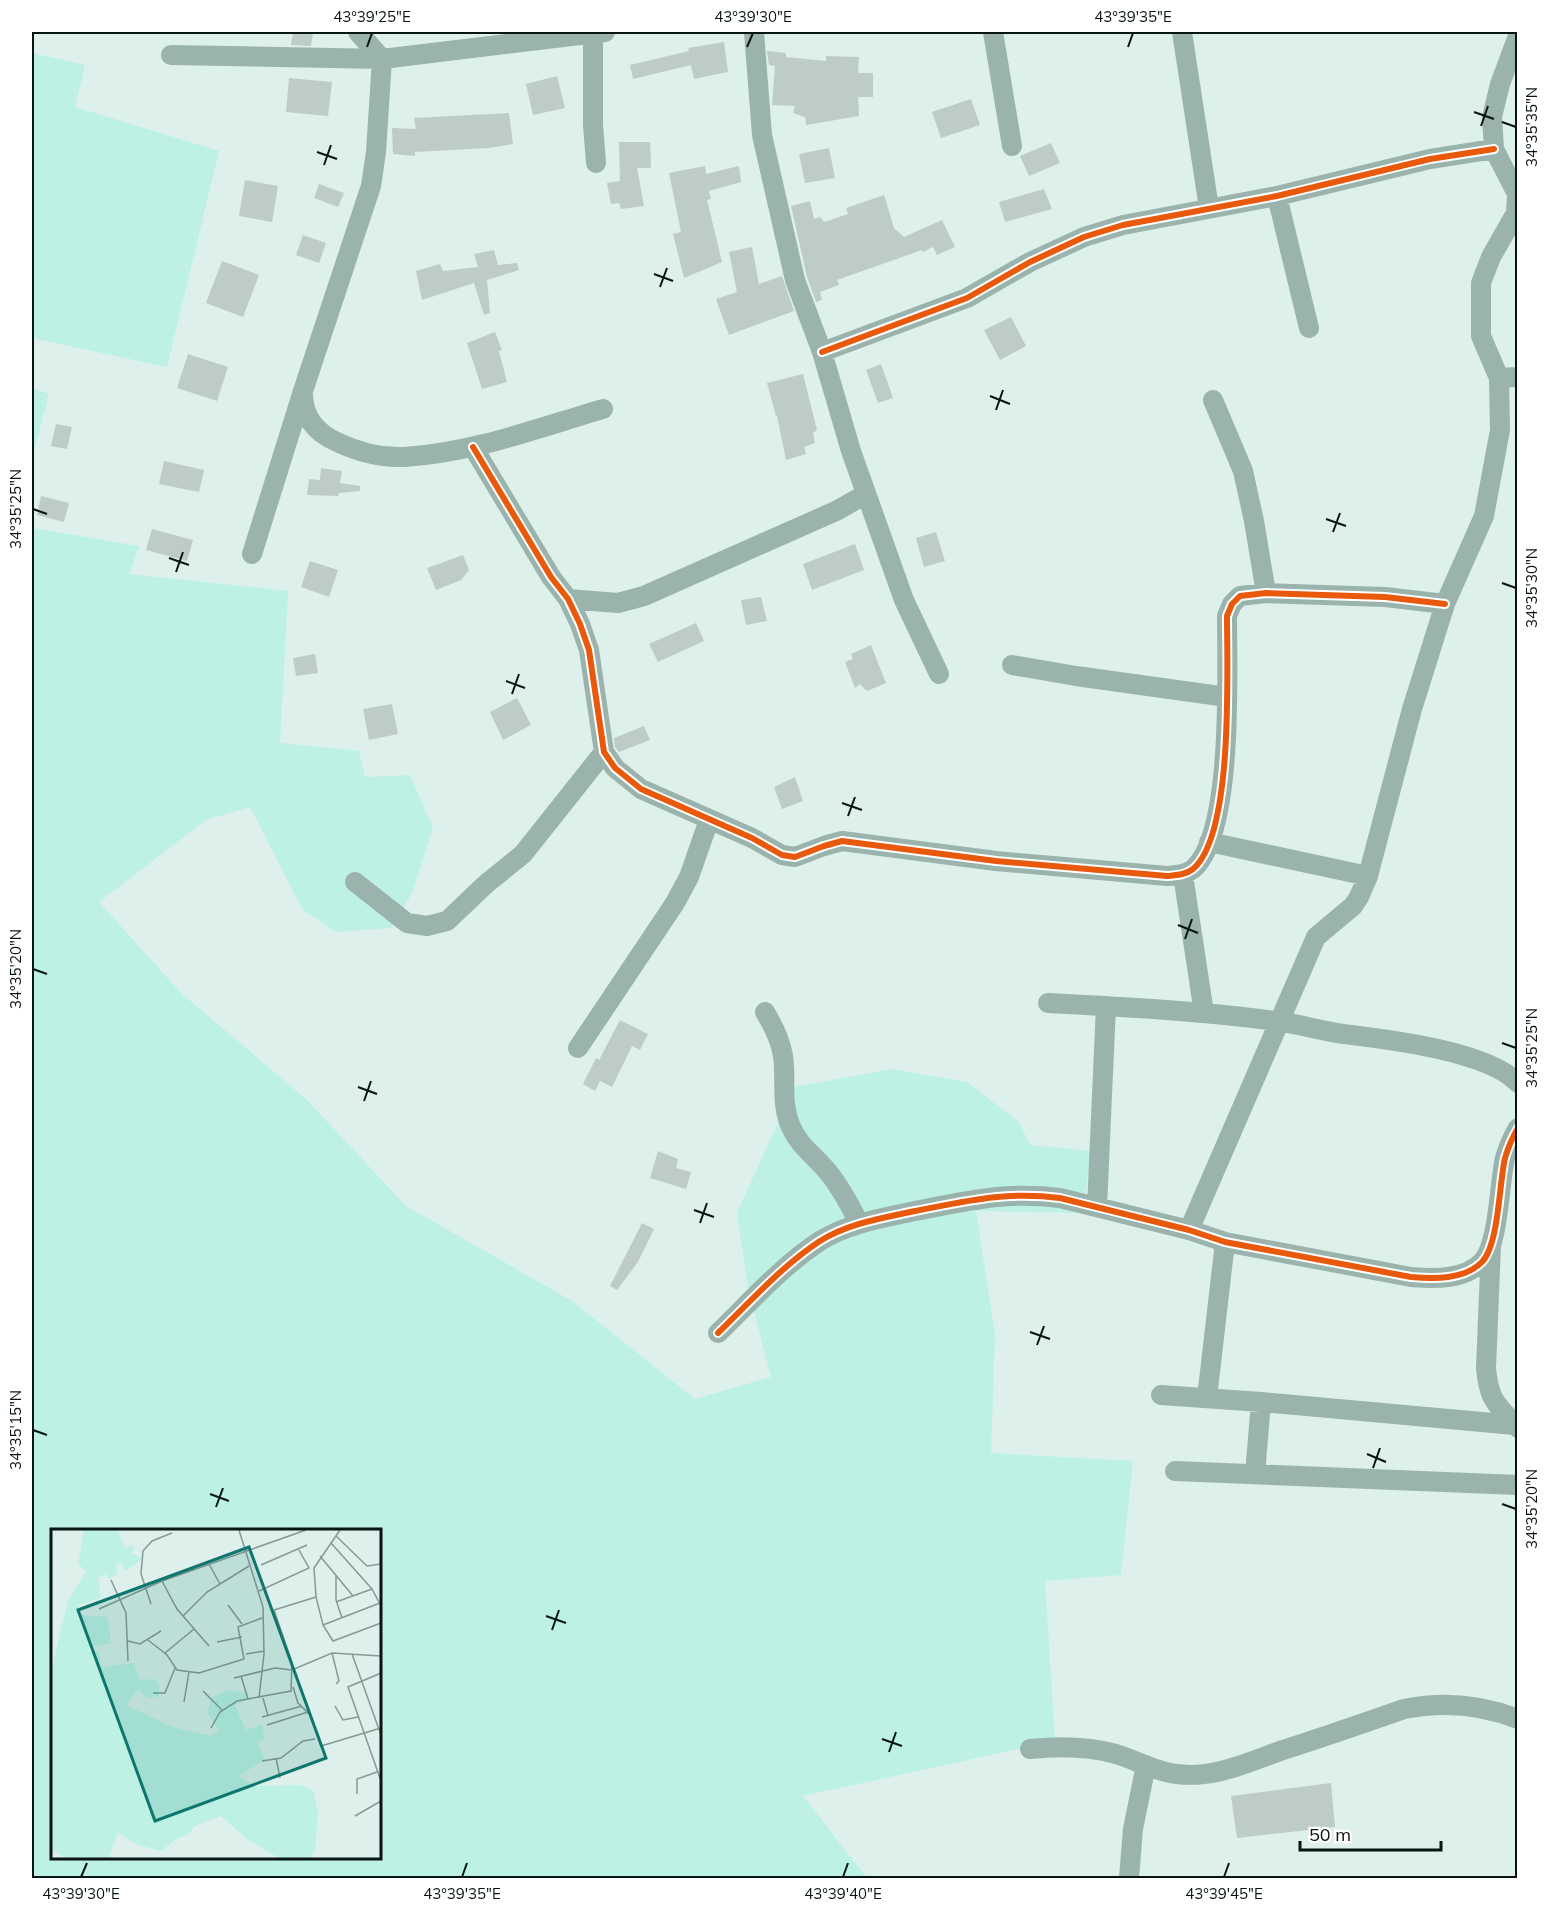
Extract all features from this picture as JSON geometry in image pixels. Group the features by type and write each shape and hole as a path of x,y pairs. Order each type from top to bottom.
{"street":[{"path":"252,554 371,186 376,152 382,59 358,32"},
{"path":"171,55 382,59 597,32 593,125 596,163"},
{"path":"754,32 762,135 795,280 822,352 866,494 904,600 939,674"},
{"path":"993,32 1012,146"},
{"path":"1182,32 1209,208"},
{"path":"1189,1230 1316,937 1353,906 1368,876 1412,709 1445,604 1484,516 1508,377 1481,336 1481,283 1491,257 1515,213 1517,194 1494,149 1492,117 1494,103 1518,36"},
{"path":"822,352 968,298 1030,262 1084,237 1123,225 1276,196 1430,159 1494,149"},
{"path":"1276,196 1309,328"},
{"path":"303,391 305,411 316,429 325,436 348,447 375,455 404,457 473,447 603,409"},
{"path":"1213,400 1243,471 1266,593"},
{"path":"473,447 551,577 568,599 580,624 589,650 604,752 615,768 641,789 752,838 782,855 795,857 842,842 996,861 1167,876 1183,875 1194,868 1202,858 1209,842 1221,792 1227,723 1227,616 1232,604 1240,596 1266,593 1385,597 1445,604"},
{"path":"568,599 618,603 644,596 838,510 866,494"},
{"path":"1012,665 1227,697"},
{"path":"355,882 407,923 427,926 447,921 486,884 523,854 604,752"},
{"path":"578,1048 675,903 689,877 709,820"},
{"path":"1209,842 1368,876"},
{"path":"1183,875 1204,1013"},
{"path":"1048,1003 1204,1013 1279,1021 1342,1034 1407,1042 1482,1061 1518,1083"},
{"path":"1096,1207 1106,1006"},
{"path":"765,1012 779,1039 783,1054 784,1104 790,1126 803,1148 822,1165 838,1185 859,1223"},
{"path":"1516,1427 1498,1407 1488,1385 1486,1368 1491,1246 1505,1158 1518,1128"},
{"path":"718,1333 805,1252 840,1230 859,1223 999,1195 1040,1196 1096,1207 1189,1230 1225,1242 1411,1277 1431,1279 1468,1272 1482,1262 1491,1246"},
{"path":"1207,1398 1225,1242"},
{"path":"1161,1395 1261,1402 1516,1427"},
{"path":"1255,1474 1261,1402"},
{"path":"1175,1471 1518,1485"},
{"path":"1030,1749 1052,1746 1086,1748 1177,1774 1215,1772 1404,1709 1420,1706 1469,1706 1518,1719"},
{"path":"1129,1878 1133,1828 1146,1765"}],"green space":[{"path":"32,53 85,65 75,107 219,151 167,367 32,338"},
{"path":"32,388 49,394 32,459"},
{"path":"32,528 139,546 129,574 288,591 280,743 359,751 365,777 410,775 433,827 413,891 391,928 336,932 302,909 250,807 206,820 99,902 181,993 306,1099 406,1206 572,1301 695,1399 771,1377 748,1287 737,1213 794,1087 891,1069 967,1082 1019,1122 1030,1145 1091,1151 1083,1213 976,1211 995,1335 991,1453 1133,1461 1121,1575 1045,1581 1055,1741 803,1796 867,1878 32,1878"}],"building":[{"path":"293,32 313,32 311,46 291,45"},
{"path":"724,42 728,72 694,79 691,65 633,79 630,65 689,51 688,48"},
{"path":"767,51 786,53 786,57 826,61 826,56 859,57 858,73 873,73 873,97 858,97 859,116 806,125 805,117 793,113 795,106 772,105 775,66 769,65"},
{"path":"557,76 565,108 533,115 526,84"},
{"path":"289,78 332,82 328,116 286,112"},
{"path":"971,99 980,125 941,138 932,112"},
{"path":"509,113 513,144 489,148 415,152 415,156 393,154 392,128 416,129 414,118"},
{"path":"619,142 650,142 651,168 637,168 644,206 621,209 619,203 611,204 607,183 620,181"},
{"path":"1051,143 1060,163 1029,176 1020,156"},
{"path":"829,148 835,178 805,183 799,154"},
{"path":"705,166 706,174 739,166 741,182 709,191 711,199 707,200 722,262 684,278 673,234 681,232 669,173"},
{"path":"245,180 278,186 272,222 239,216"},
{"path":"319,184 344,193 338,207 314,198"},
{"path":"1044,189 1052,209 1005,222 999,202"},
{"path":"884,195 894,228 904,237 942,220 955,247 937,255 933,247 923,252 922,250 837,280 839,285 820,292 822,300 816,302 807,277 791,206 810,201 814,219 820,217 824,222 848,214 846,208"},
{"path":"303,235 326,243 319,263 296,255"},
{"path":"752,247 759,284 782,276 794,311 729,335 716,299 737,292 729,252"},
{"path":"494,250 498,265 517,263 519,270 487,280 490,313 484,315 474,283 422,300 416,271 440,264 443,271 478,267 474,254"},
{"path":"222,261 259,275 243,317 206,303"},
{"path":"1011,317 1026,346 1000,360 984,330"},
{"path":"495,332 502,350 499,351 507,382 482,389 467,343"},
{"path":"188,354 228,367 217,401 177,388"},
{"path":"881,364 893,398 878,403 866,370"},
{"path":"803,374 817,430 813,433 815,443 804,447 806,454 786,460 777,416 767,383"},
{"path":"56,424 72,427 67,449 51,446"},
{"path":"164,461 204,470 199,492 159,484"},
{"path":"321,468 342,471 340,483 360,486 360,491 339,493 338,496 307,495 309,479 320,480"},
{"path":"41,496 69,503 64,522 37,515"},
{"path":"152,529 193,540 187,561 146,550"},
{"path":"936,532 945,561 924,567 916,538"},
{"path":"855,544 864,570 812,590 803,564"},
{"path":"463,555 469,570 461,580 436,590 427,568"},
{"path":"310,561 338,570 329,597 301,587"},
{"path":"761,597 767,621 746,625 741,600"},
{"path":"696,623 704,641 658,662 649,644"},
{"path":"871,645 886,683 867,691 860,684 855,688 845,662 853,659 851,654"},
{"path":"315,654 318,673 296,676 293,658"},
{"path":"517,698 531,725 503,740 490,712"},
{"path":"392,704 398,734 369,740 363,709"},
{"path":"644,726 650,740 619,752 615,747 614,738"},
{"path":"795,777 803,801 782,809 774,787"},
{"path":"620,1020 648,1034 640,1050 632,1046 612,1087 600,1081 595,1091 583,1084 596,1058 599,1060"},
{"path":"658,1151 678,1159 676,1168 691,1172 686,1189 650,1178"},
{"path":"642,1223 654,1229 638,1262 617,1290 610,1286"},
{"path":"1331,1783 1335,1827 1237,1838 1231,1796"}],"cycle path":[{"path":"822,352 967,298 1030,262 1084,237 1123,225 1277,196 1430,159 1494,149"},
{"path":"473,447 551,577 568,599 580,624 589,650 604,752 615,768 641,789 752,838 782,855 795,857 842,841 996,861 1167,876 1187,872 1193,869 1206,850 1216,822 1222,788 1227,710 1227,616 1232,604 1240,596 1266,593 1385,597 1445,604"},
{"path":"718,1333 793,1261 831,1235 854,1225 891,1216 1004,1196 1060,1198 1189,1230 1225,1242 1411,1277 1439,1278 1458,1275 1475,1268 1488,1253 1495,1228 1505,1158 1518,1128"}]}
